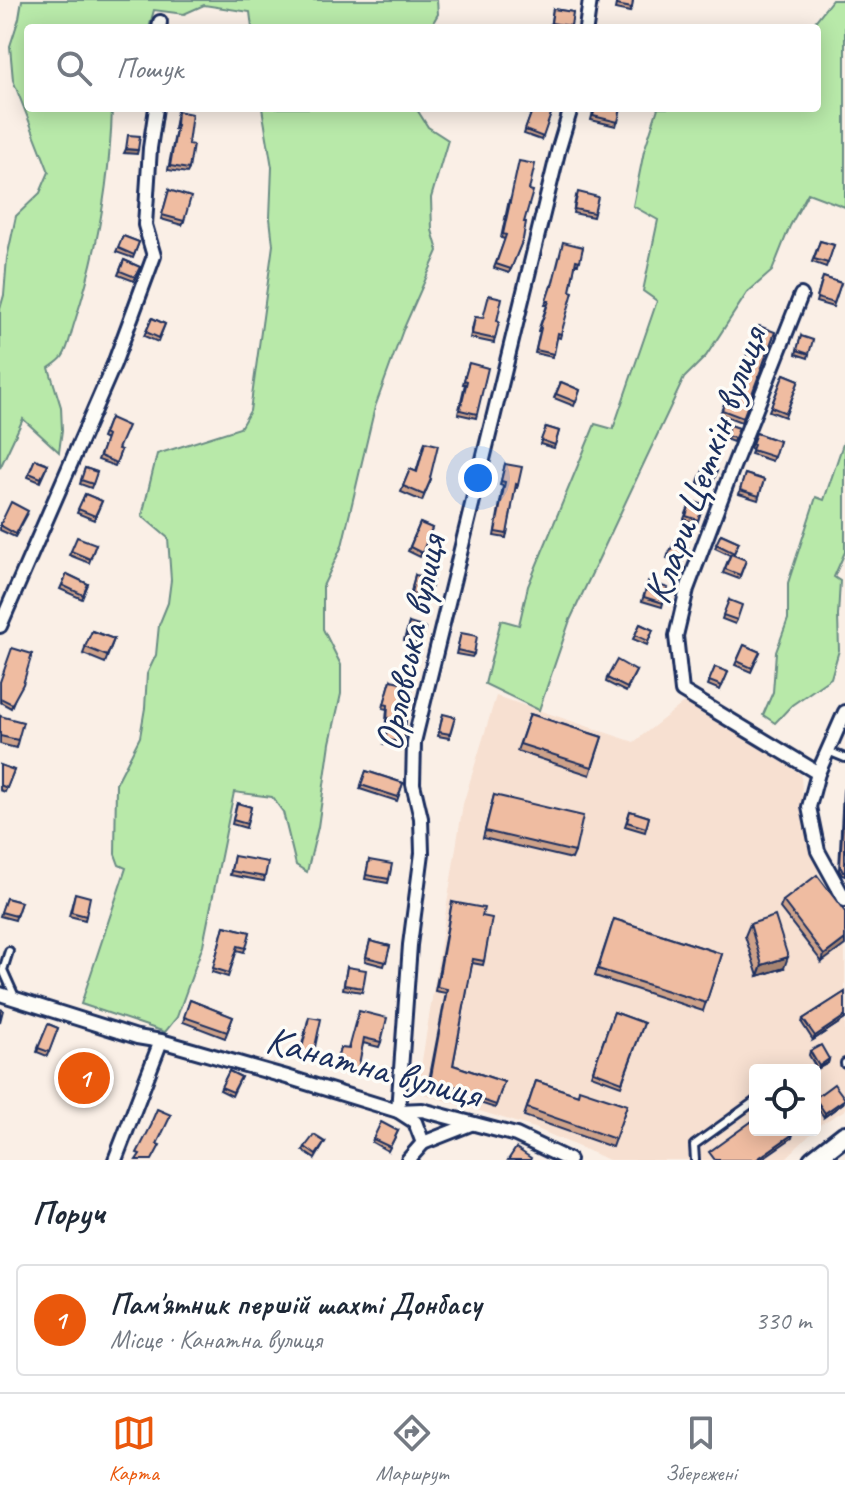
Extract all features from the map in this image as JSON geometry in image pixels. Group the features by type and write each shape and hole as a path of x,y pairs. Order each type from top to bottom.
{"main road":[{"path":"813,1160 845,1135"}],"street":[{"path":"587,24 590,0"},
{"path":"0,626 114,364 154,256 145,225 155,112"},
{"name":"Орловська вулиця","path":"398,1111 410,945 422,853 421,818 413,784 414,742 570,112"},
{"name":"Клари Цеткін вулиця","path":"801,295 687,589 676,636 682,691 818,773"},
{"path":"845,712 818,773 809,807 818,851 845,900"},
{"name":"Канатна вулиця","path":"0,994 137,1037 161,1041 398,1111 422,1110 516,1135 569,1160"},
{"path":"115,1160 161,1041"},
{"path":"398,1111 415,1122 423,1143"},
{"path":"408,1160 423,1143 471,1124"}],"lane":[{"path":"828,751 845,758"},
{"path":"9,951 3,970 16,999"},
{"path":"695,1160 694,1145 749,1105"}],"shaded area":[{"path":"496,696 634,742 686,701 801,774 803,815 819,874 845,911 845,1110 821,1124 821,1064 749,1064 749,1136 809,1136 784,1160 609,1160 535,1128 417,1092 463,804"}],"green space":[{"path":"22,0 437,0 438,14 432,24 252,24 250,12 204,5 184,14 154,10 150,24 24,24 24,108 13,80 10,46"},
{"path":"832,0 845,0 845,207 808,193 790,226 772,271 747,293 706,356 684,378 570,620 539,710 485,684 501,620 519,625 528,586 595,424 613,429 657,301 643,291 658,220 633,206 644,151 657,112 821,112 821,24 813,24"},
{"path":"26,112 112,112 105,189 90,269 67,348 62,358 49,368 61,407 59,452 23,419 0,468 0,309 7,258 16,216 40,193 49,172"},
{"path":"263,112 419,112 428,127 448,140 431,198 432,230 438,251 403,330 375,407 342,546 323,586 323,629 341,665 341,694 307,872 296,865 283,812 272,797 234,792 203,945 177,1017 165,1032 81,1004 126,868 119,865 115,854 116,784 140,737 147,674 156,655 159,625 168,603 171,580 168,538 142,516 157,454 240,428 250,411 273,245 270,218 272,167"},
{"path":"845,438 845,552 834,577 840,581 839,650 831,678 792,705 775,723 763,715 773,692 776,652 788,619 788,583 816,497 824,500"}],"building":[{"path":"617,0 633,0 632,8 616,5"},
{"path":"553,9 573,12 571,24 551,23"},
{"path":"177,112 192,114 188,144 193,145 189,169 170,166"},
{"path":"532,112 552,112 543,137 525,130"},
{"path":"594,112 620,112 618,122 593,116"},
{"path":"128,135 140,136 138,150 126,149"},
{"path":"519,161 535,164 529,190 533,191 524,222 523,239 511,269 496,264 506,235 503,234"},
{"path":"169,190 191,197 184,221 162,215"},
{"path":"578,192 598,197 594,213 574,209"},
{"path":"123,236 139,242 134,255 118,248"},
{"path":"820,241 834,245 828,263 814,259"},
{"path":"563,242 583,247 580,261 576,260 570,291 573,292 554,354 536,350"},
{"path":"124,260 140,267 135,277 120,271"},
{"path":"823,277 841,283 834,303 817,298"},
{"path":"489,295 502,298 495,339 472,334 475,317 483,318"},
{"path":"152,318 165,324 159,338 146,332"},
{"path":"759,326 775,332 743,418 722,410 727,397 731,399"},
{"path":"801,336 813,340 809,354 797,350"},
{"path":"469,363 488,368 477,414 460,410"},
{"path":"784,374 799,380 786,413 771,407"},
{"path":"561,382 580,390 576,402 556,394"},
{"path":"110,418 128,426 118,449 121,450 116,463 100,456"},
{"path":"730,425 739,428 735,438 726,436"},
{"path":"546,427 559,431 555,445 541,440"},
{"path":"756,433 779,441 774,457 752,450"},
{"path":"425,442 438,445 431,479 424,495 403,486 410,469 417,472"},
{"path":"35,459 48,464 41,478 29,473"},
{"path":"505,464 522,467 507,534 495,532 505,482 501,481"},
{"path":"705,466 717,471 712,484 699,479"},
{"path":"85,468 97,472 93,484 81,480"},
{"path":"745,474 764,480 759,496 740,490"},
{"path":"85,494 102,501 95,516 78,509"},
{"path":"691,501 703,505 698,520 686,516"},
{"path":"11,502 28,511 16,534 0,525"},
{"path":"420,523 432,528 422,553 410,547"},
{"path":"721,534 739,542 734,553 716,544"},
{"path":"77,537 96,544 90,559 71,551"},
{"path":"675,541 688,547 682,561 668,555"},
{"path":"731,554 746,560 740,575 725,569"},
{"path":"67,574 88,584 83,595 62,585"},
{"path":"415,575 433,578 430,596 411,593"},
{"path":"648,582 668,588 663,603 644,597"},
{"path":"729,600 742,605 737,620 723,615"},
{"path":"409,623 425,628 422,640 406,636"},
{"path":"640,624 653,630 648,641 635,635"},
{"path":"92,631 114,639 107,656 85,647"},
{"path":"461,633 477,636 474,654 457,650"},
{"path":"744,645 760,652 752,668 737,661"},
{"path":"12,648 32,654 23,684 12,704 0,698 0,682"},
{"path":"617,660 636,671 627,688 607,678"},
{"path":"715,667 728,672 722,686 709,681"},
{"path":"391,680 413,685 404,742 386,740 388,705 384,704"},
{"path":"443,714 455,717 450,734 439,732"},
{"path":"530,714 602,737 592,767 520,744"},
{"path":"0,716 23,722 18,740 0,736"},
{"path":"0,765 14,770 7,788 0,785"},
{"path":"366,771 403,783 398,797 361,785"},
{"path":"845,786 845,872 843,872 840,866"},
{"path":"494,795 583,816 575,852 485,831"},
{"path":"237,803 251,807 247,824 233,820"},
{"path":"630,811 649,817 646,828 627,822"},
{"path":"234,856 268,862 265,877 231,871"},
{"path":"369,860 392,864 389,879 366,875"},
{"path":"817,875 845,912 845,939 824,955 783,901"},
{"path":"75,893 90,897 86,916 71,912"},
{"path":"6,898 21,902 16,916 1,912"},
{"path":"452,902 484,908 482,916 492,918 484,961 473,959 453,1065 504,1082 496,1105 462,1093 464,1088 430,1082 447,989 437,987"},
{"path":"775,916 788,957 762,965 750,924"},
{"path":"614,919 722,954 706,1003 598,969"},
{"path":"224,926 250,932 246,948 238,946 229,973 213,968"},
{"path":"370,941 390,946 386,962 366,957"},
{"path":"347,967 366,970 363,988 344,985"},
{"path":"845,992 845,1016 815,1036 803,1019"},
{"path":"190,1000 233,1017 227,1032 184,1017"},
{"path":"359,1011 387,1018 381,1042 364,1038 358,1070 336,1065 340,1048 349,1049"},
{"path":"614,1012 644,1023 622,1082 593,1071"},
{"path":"309,1017 321,1019 313,1056 301,1053"},
{"path":"48,1024 58,1028 49,1052 38,1048"},
{"path":"821,1045 829,1059 818,1064 810,1051"},
{"path":"229,1071 241,1077 233,1092 221,1087"},
{"path":"536,1081 578,1095 579,1089 627,1105 615,1139 527,1108"},
{"path":"834,1084 845,1099 825,1113 821,1107 821,1094"},
{"path":"157,1109 171,1115 157,1144 160,1145 152,1160 136,1160 140,1154 137,1153"},
{"path":"381,1122 398,1131 390,1147 373,1139"},
{"path":"749,1123 749,1136 790,1136 756,1160 715,1160 709,1152"},
{"path":"314,1135 325,1142 316,1155 305,1147"},
{"path":"516,1148 531,1158 530,1160 508,1160"}],"place":[{"name":"Пам'ятник першій шахті Донбасу","path":"84,1078"}]}
